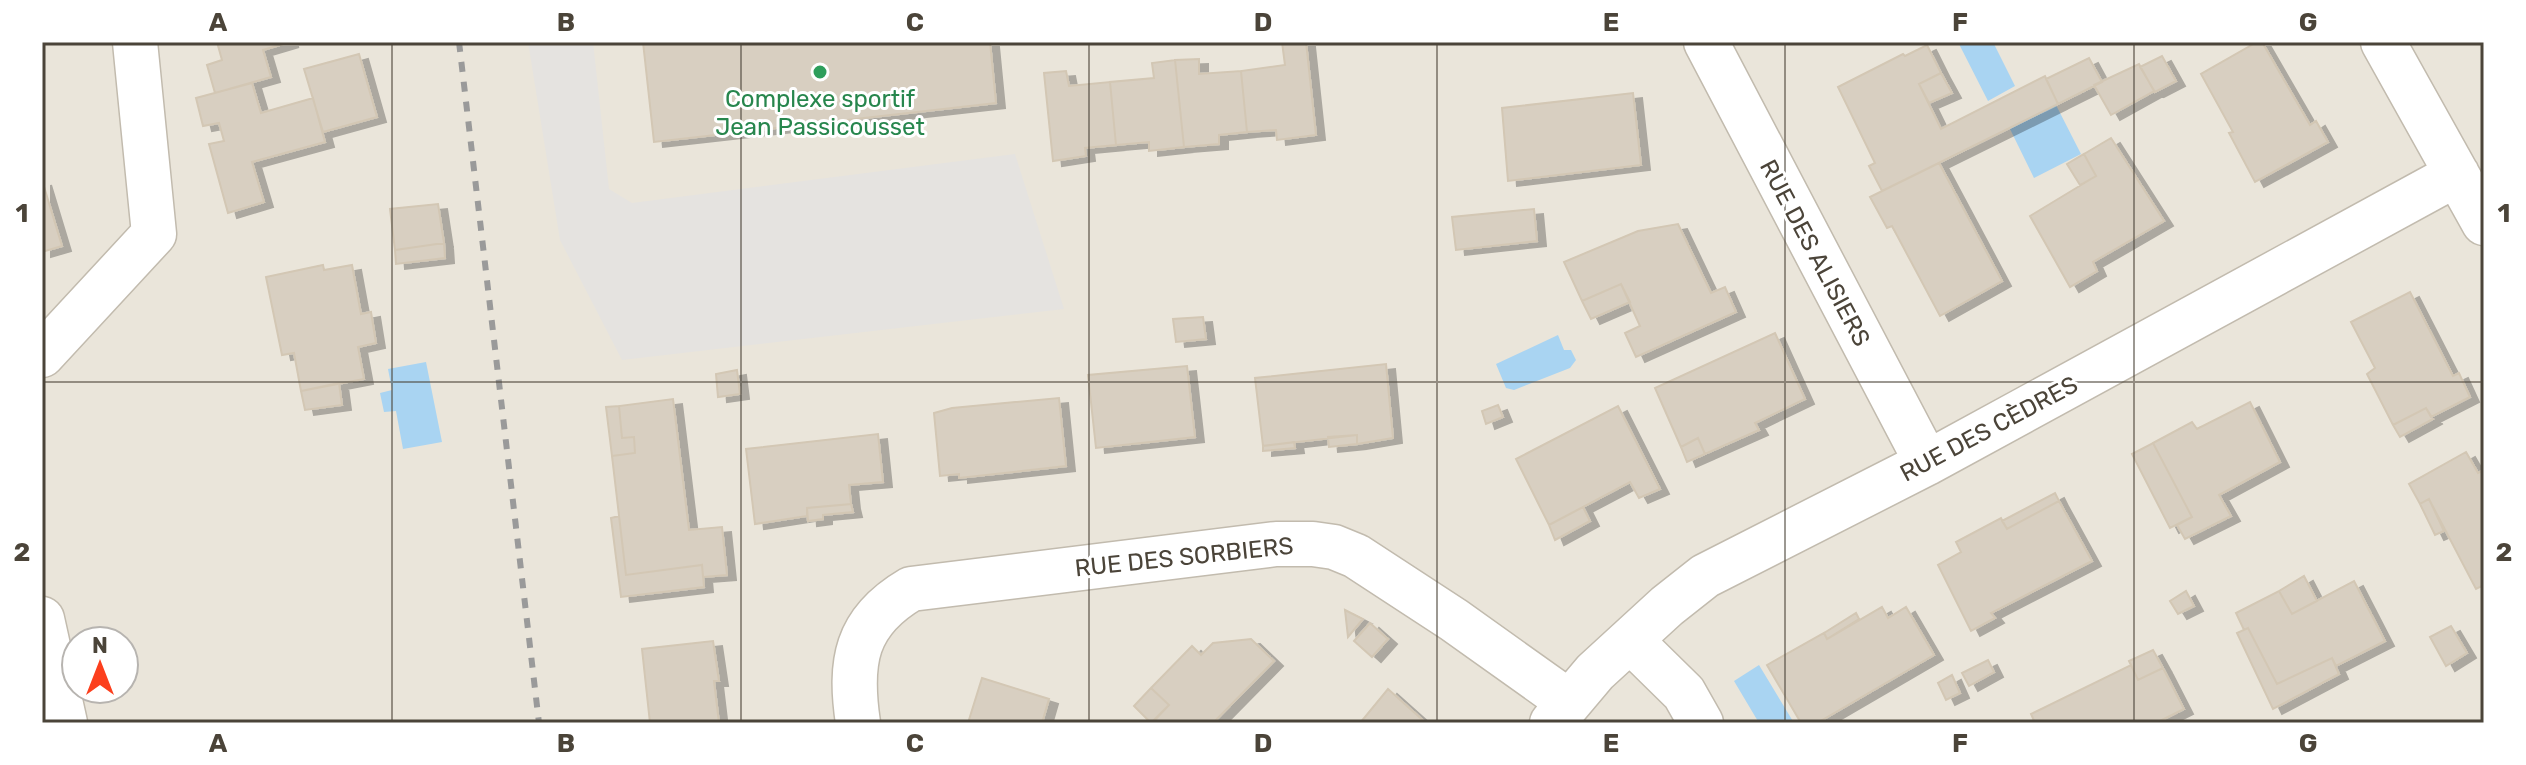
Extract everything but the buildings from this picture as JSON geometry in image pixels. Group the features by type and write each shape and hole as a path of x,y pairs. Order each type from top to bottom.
{"street":[{"path":"42,355 154,234 135,42"},
{"name":"RUE DES ALISIERS","path":"1706,42 1927,463"},
{"path":"2383,42 2484,223"},
{"name":"RUE DES CÈDRES","path":"1560,712 1595,672 1705,576 1927,463 2457,174"},
{"name":"RUE DES SORBIERS","path":"858,723 854,695 855,665 860,643 870,623 890,602 911,589 1276,544 1334,547 1356,556 1454,620 1560,712"},
{"path":"42,619 65,723"},
{"path":"1630,640 1684,693 1701,723"}],"shaded area":[{"path":"42,42 2484,42 2484,723 42,723"},
{"path":"528,42 593,42 609,189 632,203 1015,154 1064,309 622,360 560,240"}],"water":[{"path":"1993,42 2015,86 1988,101 1959,44"},
{"path":"2056,105 2081,154 2034,178 2010,129"},
{"path":"1558,335 1564,350 1571,350 1576,360 1570,368 1514,390 1506,388 1496,364"},
{"path":"426,362 442,442 403,449 396,411 384,412 380,393 392,390 388,369"},
{"path":"1759,665 1794,723 1759,723 1734,681"}],"railway":[{"path":"459,42 539,723"}],"place":[{"name":"Complexe sportif Jean Passicousset","path":"820,72"}]}
